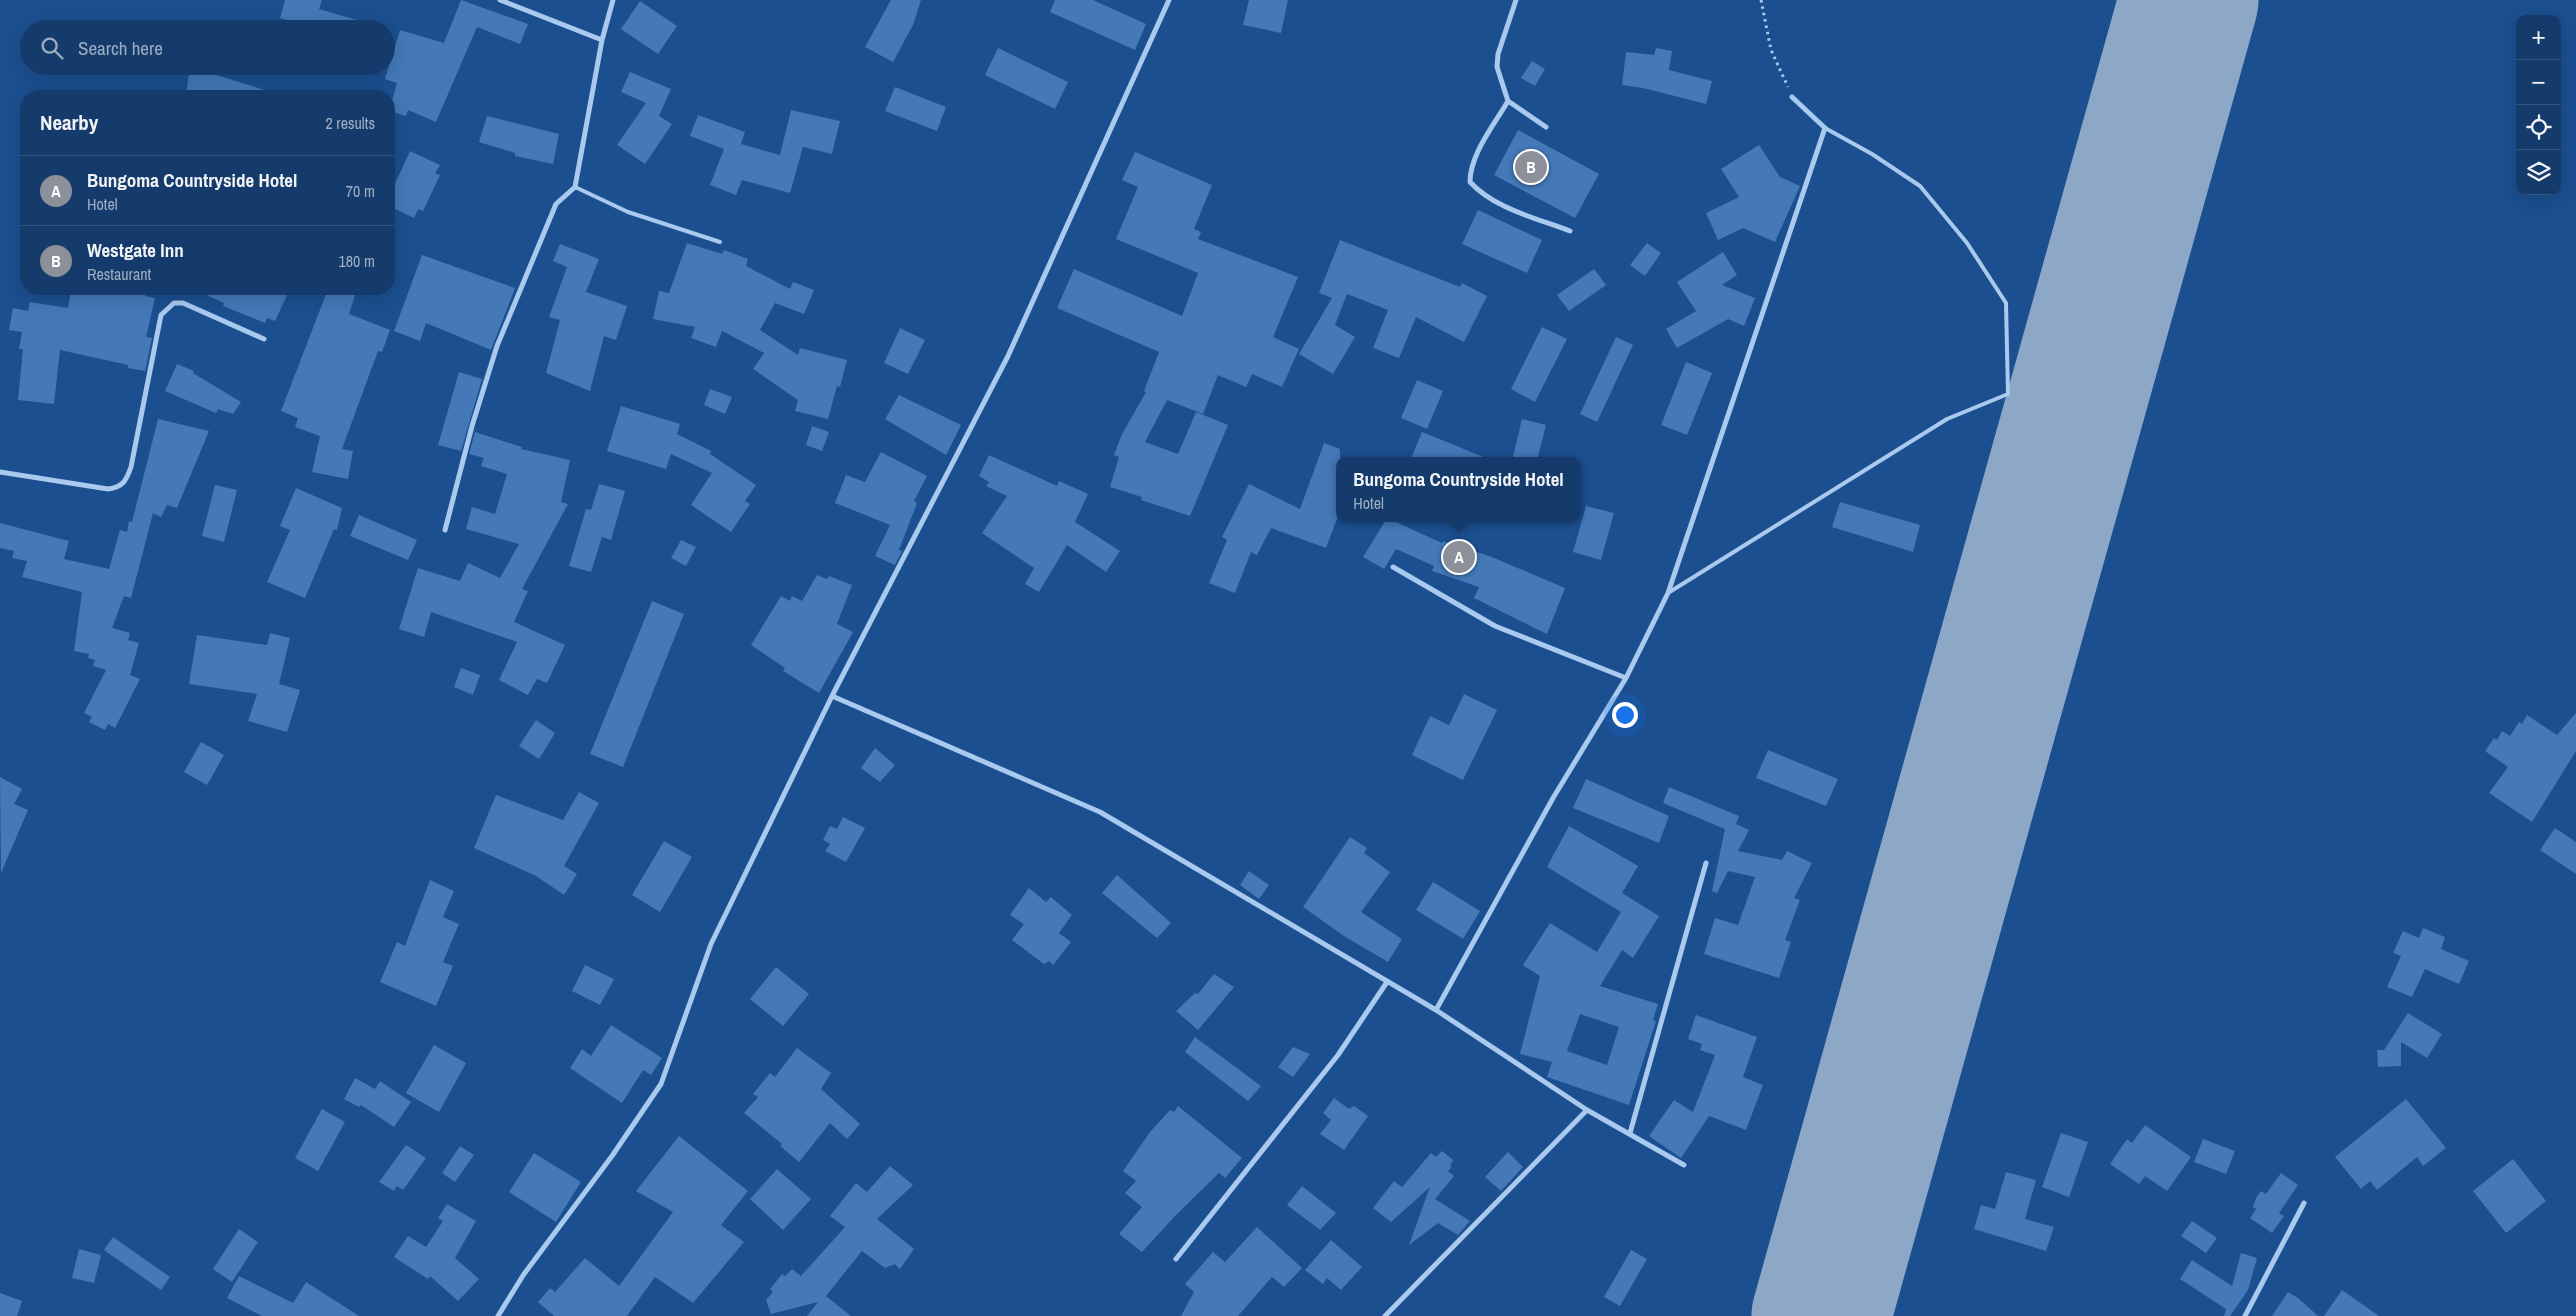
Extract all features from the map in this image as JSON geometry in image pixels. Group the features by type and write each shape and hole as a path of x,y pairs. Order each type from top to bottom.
{"street":[{"path":"500,0 602,40"},
{"path":"445,530 472,426 497,346 556,204 574,187 602,40 613,0"},
{"path":"498,1316 524,1274 612,1156 661,1084 711,944 832,696 1008,356 1169,0"},
{"path":"1516,0 1498,54 1497,68 1508,101 1546,127"},
{"path":"1436,1010 1553,798 1626,678 1668,593 1825,128 1792,97"},
{"path":"1508,101 1476,156 1470,171 1470,182 1479,192 1495,202 1570,230"},
{"path":"0,472 108,489 119,488 126,481 131,467 161,314 174,303 183,303 264,338"},
{"path":"1394,567 1495,626 1626,678"},
{"path":"832,696 1100,812 1436,1010 1587,1110 1684,1165"},
{"path":"1630,1133 1706,863"},
{"path":"1176,1259 1338,1055 1387,982"},
{"path":"1385,1316 1587,1110"},
{"path":"2245,1316 2304,1203"}],"lane":[{"path":"1668,593 1947,420 2008,394 2006,303 1967,243 1920,186 1872,154 1825,128"},
{"path":"574,187 628,212 720,242"}],"path":[{"path":"1761,0 1771,50 1792,97"}],"building":[{"path":"285,0 322,0 319,9 357,20 287,20 280,18"},
{"path":"461,0 528,24 520,44 477,27 436,122 408,110 406,116 395,113 395,90 397,83 385,79 386,75 395,75 395,46 400,30 444,43"},
{"path":"891,0 921,0 913,25 893,62 865,47"},
{"path":"1055,0 1093,0 1146,24 1135,50 1050,12"},
{"path":"1249,0 1288,0 1281,33 1243,25"},
{"path":"640,1 677,26 658,54 621,29"},
{"path":"998,48 1068,82 1055,109 985,75"},
{"path":"1656,48 1672,51 1669,70 1712,81 1706,104 1643,88 1622,85 1626,52 1654,55"},
{"path":"1532,61 1545,69 1535,86 1521,78"},
{"path":"630,72 671,89 659,116 672,124 645,164 617,145 646,103 621,92"},
{"path":"189,75 216,75 265,90 187,90"},
{"path":"895,87 946,107 937,131 885,111"},
{"path":"791,110 840,121 832,154 803,147 790,193 742,180 736,195 710,185 724,149 690,136 698,115 745,132 741,144 780,155"},
{"path":"487,116 559,134 553,164 515,156 515,153 479,142"},
{"path":"1518,130 1599,174 1575,218 1494,175"},
{"path":"1759,145 1780,177 1800,186 1775,242 1743,228 1718,240 1706,213 1739,197 1721,169"},
{"path":"410,151 440,165 435,173 440,175 423,211 418,209 414,218 395,209 395,184"},
{"path":"1135,152 1212,185 1194,229 1201,232 1198,239 1298,277 1273,337 1299,349 1282,387 1252,374 1246,387 1218,375 1203,414 1167,400 1145,442 1178,454 1196,412 1228,425 1190,516 1141,500 1142,497 1110,487 1119,457 1114,455 1122,434 1146,392 1144,391 1159,352 1057,308 1074,269 1182,316 1198,273 1116,239 1138,187 1122,180"},
{"path":"1478,210 1542,240 1527,273 1462,244"},
{"path":"1340,240 1460,287 1462,283 1487,296 1464,342 1416,317 1399,358 1373,348 1388,310 1347,294 1335,325 1355,337 1333,374 1299,354 1332,298 1319,293"},
{"path":"687,243 722,254 724,250 748,259 746,266 790,289 793,282 814,290 804,314 775,303 760,330 798,355 800,348 847,360 840,387 837,386 828,419 795,411 798,400 753,369 764,353 722,331 716,347 691,338 695,327 653,319 659,291 669,293"},
{"path":"1647,243 1661,253 1645,276 1630,265"},
{"path":"560,244 599,259 586,292 627,306 616,340 604,336 590,391 546,373 560,320 549,317 567,267 553,261"},
{"path":"1723,252 1737,275 1722,285 1755,298 1744,326 1728,319 1677,348 1666,329 1696,311 1677,282"},
{"path":"422,255 515,288 491,350 426,323 420,341 394,331"},
{"path":"1594,269 1606,285 1569,311 1557,295"},
{"path":"70,295 145,295 155,298 146,337 152,338 145,371 128,368 128,365 60,350 54,404 18,400 23,349 19,349 22,332 9,330 13,308 28,311 30,302 68,308"},
{"path":"206,295 287,295 275,321 267,318 265,323 223,306 224,303"},
{"path":"326,295 355,295 349,314 390,330 382,352 378,351 342,449 353,451 348,479 312,472 320,436 295,427 298,418 281,411"},
{"path":"1542,327 1567,339 1535,402 1511,389"},
{"path":"900,328 925,340 908,374 884,363"},
{"path":"1616,337 1633,345 1597,422 1580,414"},
{"path":"1686,362 1712,373 1687,435 1661,425"},
{"path":"177,364 194,371 193,373 241,402 233,414 218,409 216,413 165,391"},
{"path":"459,372 482,379 461,451 438,445"},
{"path":"1417,380 1443,391 1427,429 1401,418"},
{"path":"710,389 732,397 725,414 704,405"},
{"path":"899,395 961,425 946,455 885,419"},
{"path":"621,406 680,424 677,434 711,451 710,454 756,485 745,501 750,504 731,532 691,505 712,473 671,454 666,469 607,451"},
{"path":"158,419 209,431 177,508 167,505 161,517 153,513 131,598 124,596 112,628 130,633 128,640 139,643 130,675 140,679 115,728 108,724 105,730 89,722 92,717 84,713 106,670 93,666 95,660 88,658 89,654 74,651 82,592 22,577 27,561 12,558 14,551 0,548 0,523 69,541 64,559 109,569 120,530 127,532 129,521 132,522"},
{"path":"1522,419 1546,425 1538,457 1513,457"},
{"path":"812,426 829,432 822,451 806,445"},
{"path":"475,432 522,447 521,449 570,460 561,502 568,504 522,589 528,591 514,622 565,645 547,683 537,679 528,695 499,680 517,642 431,612 424,637 399,629 418,568 460,581 468,563 500,578 519,544 466,529 472,507 495,514 507,474 481,466 484,458 469,454"},
{"path":"1422,432 1484,457 1412,457"},
{"path":"1324,443 1340,449 1340,457 1336,457 1336,522 1326,548 1271,528 1257,555 1251,552 1235,593 1209,583 1227,540 1222,537 1249,484 1300,509"},
{"path":"881,452 927,476 914,501 917,503 899,550 902,551 895,565 875,556 890,525 835,503 846,475 865,482"},
{"path":"989,455 1057,486 1059,481 1088,494 1075,522 1120,551 1106,572 1067,545 1039,592 1025,584 1034,568 982,533 1007,496 986,486 989,482 979,476"},
{"path":"599,484 625,491 611,540 602,537 591,572 569,566 586,509 591,510"},
{"path":"215,485 237,490 224,542 202,536"},
{"path":"296,488 342,508 337,530 334,529 305,598 267,582 290,530 280,526"},
{"path":"1840,502 1920,525 1913,552 1832,527"},
{"path":"1586,506 1614,513 1601,560 1573,552"},
{"path":"359,515 417,540 408,560 350,536"},
{"path":"1385,522 1396,522 1442,543 1443,541 1492,557 1565,588 1547,634 1474,598 1479,587 1432,571 1434,566 1396,549 1384,569 1363,557"},
{"path":"681,540 696,547 686,566 671,558"},
{"path":"817,575 827,579 829,576 852,585 837,624 853,632 819,693 783,671 785,668 751,645 781,596 790,601 792,596 802,601"},
{"path":"652,601 684,614 623,767 590,754"},
{"path":"270,633 290,638 279,684 300,690 287,732 248,721 257,694 189,684 197,635 267,645"},
{"path":"461,668 480,675 473,695 454,687"},
{"path":"1464,694 1497,710 1463,780 1412,755 1430,716 1449,725"},
{"path":"2576,713 2576,751 2532,822 2489,793 2508,767 2485,751 2494,738 2497,740 2502,731 2510,736 2519,722 2522,724 2527,715 2557,735"},
{"path":"536,720 555,733 539,759 519,746"},
{"path":"201,742 224,755 207,785 184,772"},
{"path":"875,748 895,765 880,782 861,768"},
{"path":"1768,750 1838,779 1826,806 1756,778"},
{"path":"0,777 22,789 14,804 28,810 1,873"},
{"path":"1586,779 1669,816 1659,843 1573,808"},
{"path":"1669,787 1739,816 1736,824 1749,830 1738,851 1782,860 1787,851 1812,863 1794,898 1800,900 1785,940 1791,942 1779,978 1704,954 1715,918 1738,925 1755,877 1728,871 1717,893 1712,891 1725,829 1663,803"},
{"path":"579,792 599,803 564,866 577,874 564,895 536,876 474,848 496,795 563,820"},
{"path":"843,817 865,828 846,862 825,851 830,844 823,840 830,826 837,829"},
{"path":"1569,826 1638,866 1622,893 1659,916 1633,958 1622,950 1600,986 1658,1004 1653,1020 1656,1021 1629,1105 1547,1077 1552,1062 1520,1054 1540,976 1523,965 1550,923 1597,952 1621,912 1547,867","holes":["1580,1014 1619,1027 1607,1065 1567,1051"]},
{"path":"2555,828 2576,842 2576,874 2540,850"},
{"path":"1350,837 1367,848 1364,853 1390,872 1361,912 1402,939 1388,962 1344,936 1303,907"},
{"path":"664,841 692,857 660,912 632,895"},
{"path":"1249,871 1269,885 1259,899 1240,885"},
{"path":"1117,875 1171,923 1157,938 1102,893"},
{"path":"430,880 454,891 443,917 459,924 443,962 453,966 436,1006 380,982 397,942 405,946"},
{"path":"1433,882 1480,911 1463,939 1416,910"},
{"path":"1029,888 1046,902 1051,897 1072,915 1059,933 1071,942 1053,965 1049,961 1044,964 1012,940 1024,924 1010,915"},
{"path":"2423,928 2445,937 2441,949 2469,961 2459,984 2425,969 2412,997 2387,987 2401,956 2393,953 2403,931 2419,938"},
{"path":"585,965 614,979 600,1005 572,991"},
{"path":"776,967 809,994 783,1026 750,999"},
{"path":"1214,974 1234,987 1198,1030 1176,1011 1195,993 1198,994"},
{"path":"2408,1013 2442,1034 2427,1058 2401,1042 2401,1066 2378,1067 2377,1050 2384,1050"},
{"path":"1696,1015 1757,1037 1743,1077 1763,1085 1746,1130 1709,1116 1681,1158 1649,1136 1674,1100 1693,1112 1715,1055 1700,1050 1702,1044 1688,1039"},
{"path":"611,1025 662,1058 651,1075 643,1070 622,1103 570,1068 582,1049 591,1056"},
{"path":"1195,1037 1261,1086 1248,1101 1185,1052"},
{"path":"434,1045 466,1063 439,1112 406,1093"},
{"path":"1293,1047 1310,1054 1293,1077 1278,1067"},
{"path":"797,1048 831,1073 821,1089 860,1124 847,1139 830,1123 799,1162 780,1146 782,1144 744,1113 758,1097 753,1094 770,1073 775,1077"},
{"path":"355,1078 375,1089 380,1081 411,1102 394,1127 361,1105 359,1107 344,1099"},
{"path":"1334,1098 1349,1109 1354,1106 1368,1116 1344,1150 1320,1134 1331,1120 1323,1113"},
{"path":"2406,1099 2446,1148 2423,1166 2417,1157 2377,1190 2370,1181 2361,1189 2335,1157"},
{"path":"1178,1106 1242,1158 1225,1178 1219,1173 1142,1252 1119,1234 1142,1207 1125,1193 1136,1181 1123,1171 1150,1132 1170,1110 1174,1112"},
{"path":"322,1109 345,1122 318,1171 295,1158"},
{"path":"2145,1125 2191,1157 2167,1191 2145,1176 2139,1184 2110,1164 2127,1139 2132,1143"},
{"path":"2061,1133 2088,1142 2069,1197 2042,1187"},
{"path":"679,1136 748,1191 721,1225 744,1242 693,1303 655,1277 627,1316 554,1316 538,1302 550,1288 555,1292 585,1258 619,1286 673,1212 636,1191"},
{"path":"2203,1139 2235,1151 2226,1174 2194,1162"},
{"path":"406,1145 426,1158 403,1190 397,1186 394,1191 379,1182"},
{"path":"460,1146 474,1155 455,1182 442,1173"},
{"path":"1442,1151 1453,1160 1450,1166 1452,1167 1448,1171 1454,1176 1435,1199 1470,1221 1458,1235 1438,1223 1409,1245 1430,1187 1391,1222 1373,1208 1394,1181 1402,1187 1431,1153 1436,1157"},
{"path":"1508,1152 1523,1167 1501,1191 1485,1177"},
{"path":"534,1153 581,1182 556,1222 509,1192"},
{"path":"2513,1159 2546,1201 2506,1233 2473,1191"},
{"path":"890,1166 913,1185 877,1219 914,1249 900,1269 895,1264 885,1268 862,1251 826,1296 851,1316 807,1316 818,1302 771,1314 766,1300 773,1292 770,1289 782,1274 785,1276 792,1269 801,1276 845,1227 830,1216 856,1183 867,1192"},
{"path":"777,1169 811,1199 783,1230 750,1199"},
{"path":"2006,1172 2036,1180 2025,1219 2054,1227 2046,1251 1974,1229 1981,1205 1995,1209"},
{"path":"2281,1173 2298,1185 2279,1213 2284,1216 2272,1233 2250,1218 2256,1209 2253,1207 2256,1198 2261,1191 2266,1194"},
{"path":"1302,1186 1336,1213 1320,1230 1287,1205"},
{"path":"447,1204 476,1221 455,1258 479,1279 458,1301 430,1276 428,1279 394,1257 408,1236 426,1247 443,1221 438,1218"},
{"path":"2192,1221 2217,1238 2206,1253 2181,1236"},
{"path":"1257,1227 1302,1268 1284,1287 1272,1277 1238,1316 1181,1316 1194,1292 1185,1284 1213,1252 1225,1262"},
{"path":"239,1229 258,1242 232,1282 213,1269"},
{"path":"113,1237 170,1277 161,1290 104,1250"},
{"path":"1331,1240 1362,1267 1341,1290 1327,1278 1323,1284 1305,1270"},
{"path":"79,1249 101,1255 94,1283 72,1278"},
{"path":"1631,1250 1647,1259 1620,1306 1604,1297"},
{"path":"2241,1253 2257,1258 2248,1290 2230,1316 2224,1316 2226,1309 2180,1279 2192,1260 2232,1286"},
{"path":"239,1276 293,1303 306,1282 359,1316 262,1316 227,1298"},
{"path":"2342,1290 2379,1316 2324,1316"},
{"path":"2288,1292 2298,1298 2318,1316 2272,1316"},
{"path":"0,1293 22,1301 17,1316 0,1316"}],"runway":[{"path":"1821,1316 2189,0"}],"place":[{"name":"Westgate Inn","path":"1531,167"},
{"name":"Bungoma Countryside Hotel","path":"1459,557"}]}
